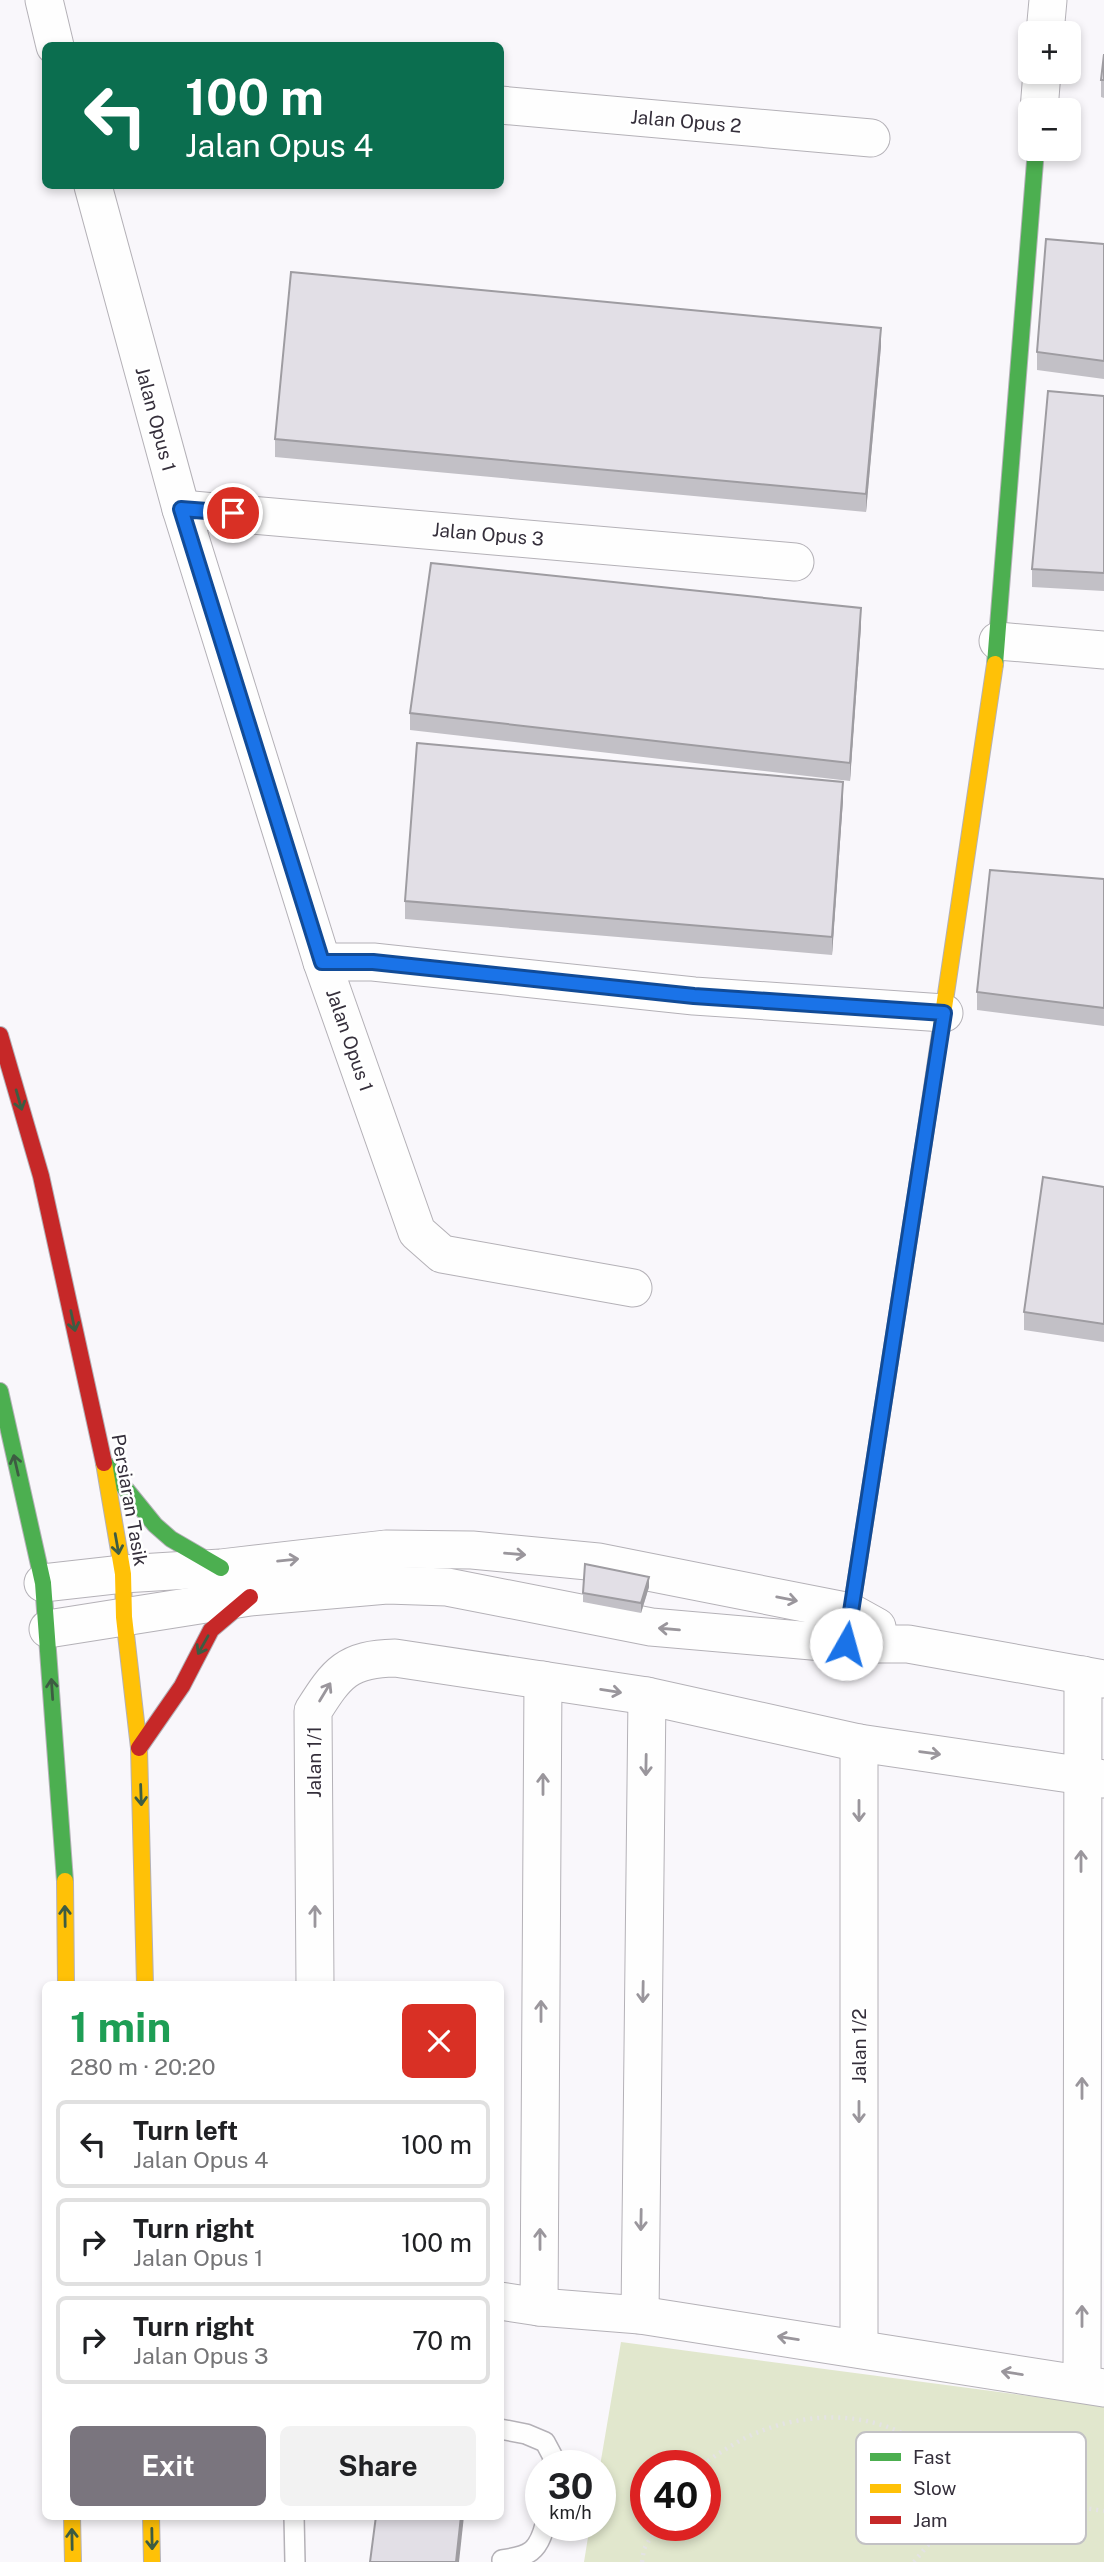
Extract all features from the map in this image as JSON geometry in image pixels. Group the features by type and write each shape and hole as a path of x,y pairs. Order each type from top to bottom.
{"main road":[{"path":"848,1628 944,1013 998,641 1035,161"},
{"name":"Persiaran Tasik","path":"0,1035 41,1176 103,1460 122,1574 124,1617 139,1748 145,1981"},
{"path":"0,1391 43,1583 65,1880 66,1981"},
{"path":"103,1460 155,1525 171,1539 220,1568"},
{"path":"139,1748 182,1686 211,1630 250,1597"},
{"path":"72,2520 73,2562"},
{"path":"151,2520 152,2562"}],"street":[{"path":"44,0 54,42"},
{"path":"1046,21 1048,0"},
{"name":"Jalan Opus 2","path":"504,105 871,138"},
{"name":"Jalan Opus 1","path":"94,189 181,509 322,962 417,1232 442,1254 633,1288"},
{"name":"Jalan Opus 3","path":"181,509 795,562"},
{"path":"998,641 1104,650"},
{"path":"322,962 373,962 694,996 944,1013"},
{"path":"43,1583 122,1574 220,1568 386,1549 472,1550 598,1562 736,1589 848,1628 908,1644 1093,1677 1093,2386 640,2315 504,2302"},
{"path":"386,1549 387,1585"},
{"path":"48,1629 250,1597 387,1585 447,1587 651,1628 728,1635 848,1628"},
{"path":"728,1635 736,1589"},
{"name":"Jalan 1/1","path":"316,1981 313,1711 333,1679 350,1667 371,1658 395,1657 647,1696 859,1743 1093,1777"},
{"path":"539,2307 543,1681"},
{"path":"640,2315 647,1696"},
{"name":"Jalan 1/2","path":"859,1743 859,2349"}],"lane":[{"path":"504,2430 526,2434 545,2442 548,2450"},
{"path":"294,2520 295,2562"},
{"path":"502,2560 522,2557 539,2546 540,2541"}],"path":[{"path":"721,2453 766,2428 815,2417 854,2419 898,2432"},
{"path":"1086,2509 1104,2511"},
{"path":"642,2562 649,2541"},
{"path":"914,2562 930,2544"}],"green space":[{"path":"621,2342 1104,2406 1104,2562 584,2562 587,2541 616,2541 616,2450 603,2450"}],"building":[{"path":"1104,54 1104,80 1101,80"},
{"path":"1046,239 1104,244 1104,361 1037,352"},
{"path":"291,272 881,328 866,494 275,439"},
{"path":"1048,391 1104,396 1104,573 1032,569"},
{"path":"431,563 861,608 850,763 410,713"},
{"path":"417,743 843,782 832,937 405,901"},
{"path":"990,870 1104,879 1104,1008 977,992"},
{"path":"1043,1177 1104,1187 1104,1324 1024,1312"},
{"path":"585,1564 649,1577 641,1603 583,1593"},
{"path":"375,2520 461,2520 456,2562 370,2562"}],"traffic: fast":[{"path":"995,664 1035,161"},
{"path":"846,1644 924,1142"},
{"path":"0,1391 43,1583 65,1881"},
{"path":"104,1462 155,1525 171,1539 221,1568"}],"traffic: slow":[{"path":"924,1142 995,664"},
{"path":"104,1463 123,1574 124,1617 139,1748 145,1981"},
{"path":"65,1881 66,1981"},
{"path":"72,2520 73,2562"},
{"path":"151,2520 152,2562"}],"traffic: jam":[{"path":"0,1035 41,1176 104,1463"},
{"path":"139,1748 182,1686 211,1630 250,1597"}],"route":[{"path":"233,513 181,509 322,962 373,962 694,996 944,1013 846,1644"}]}
